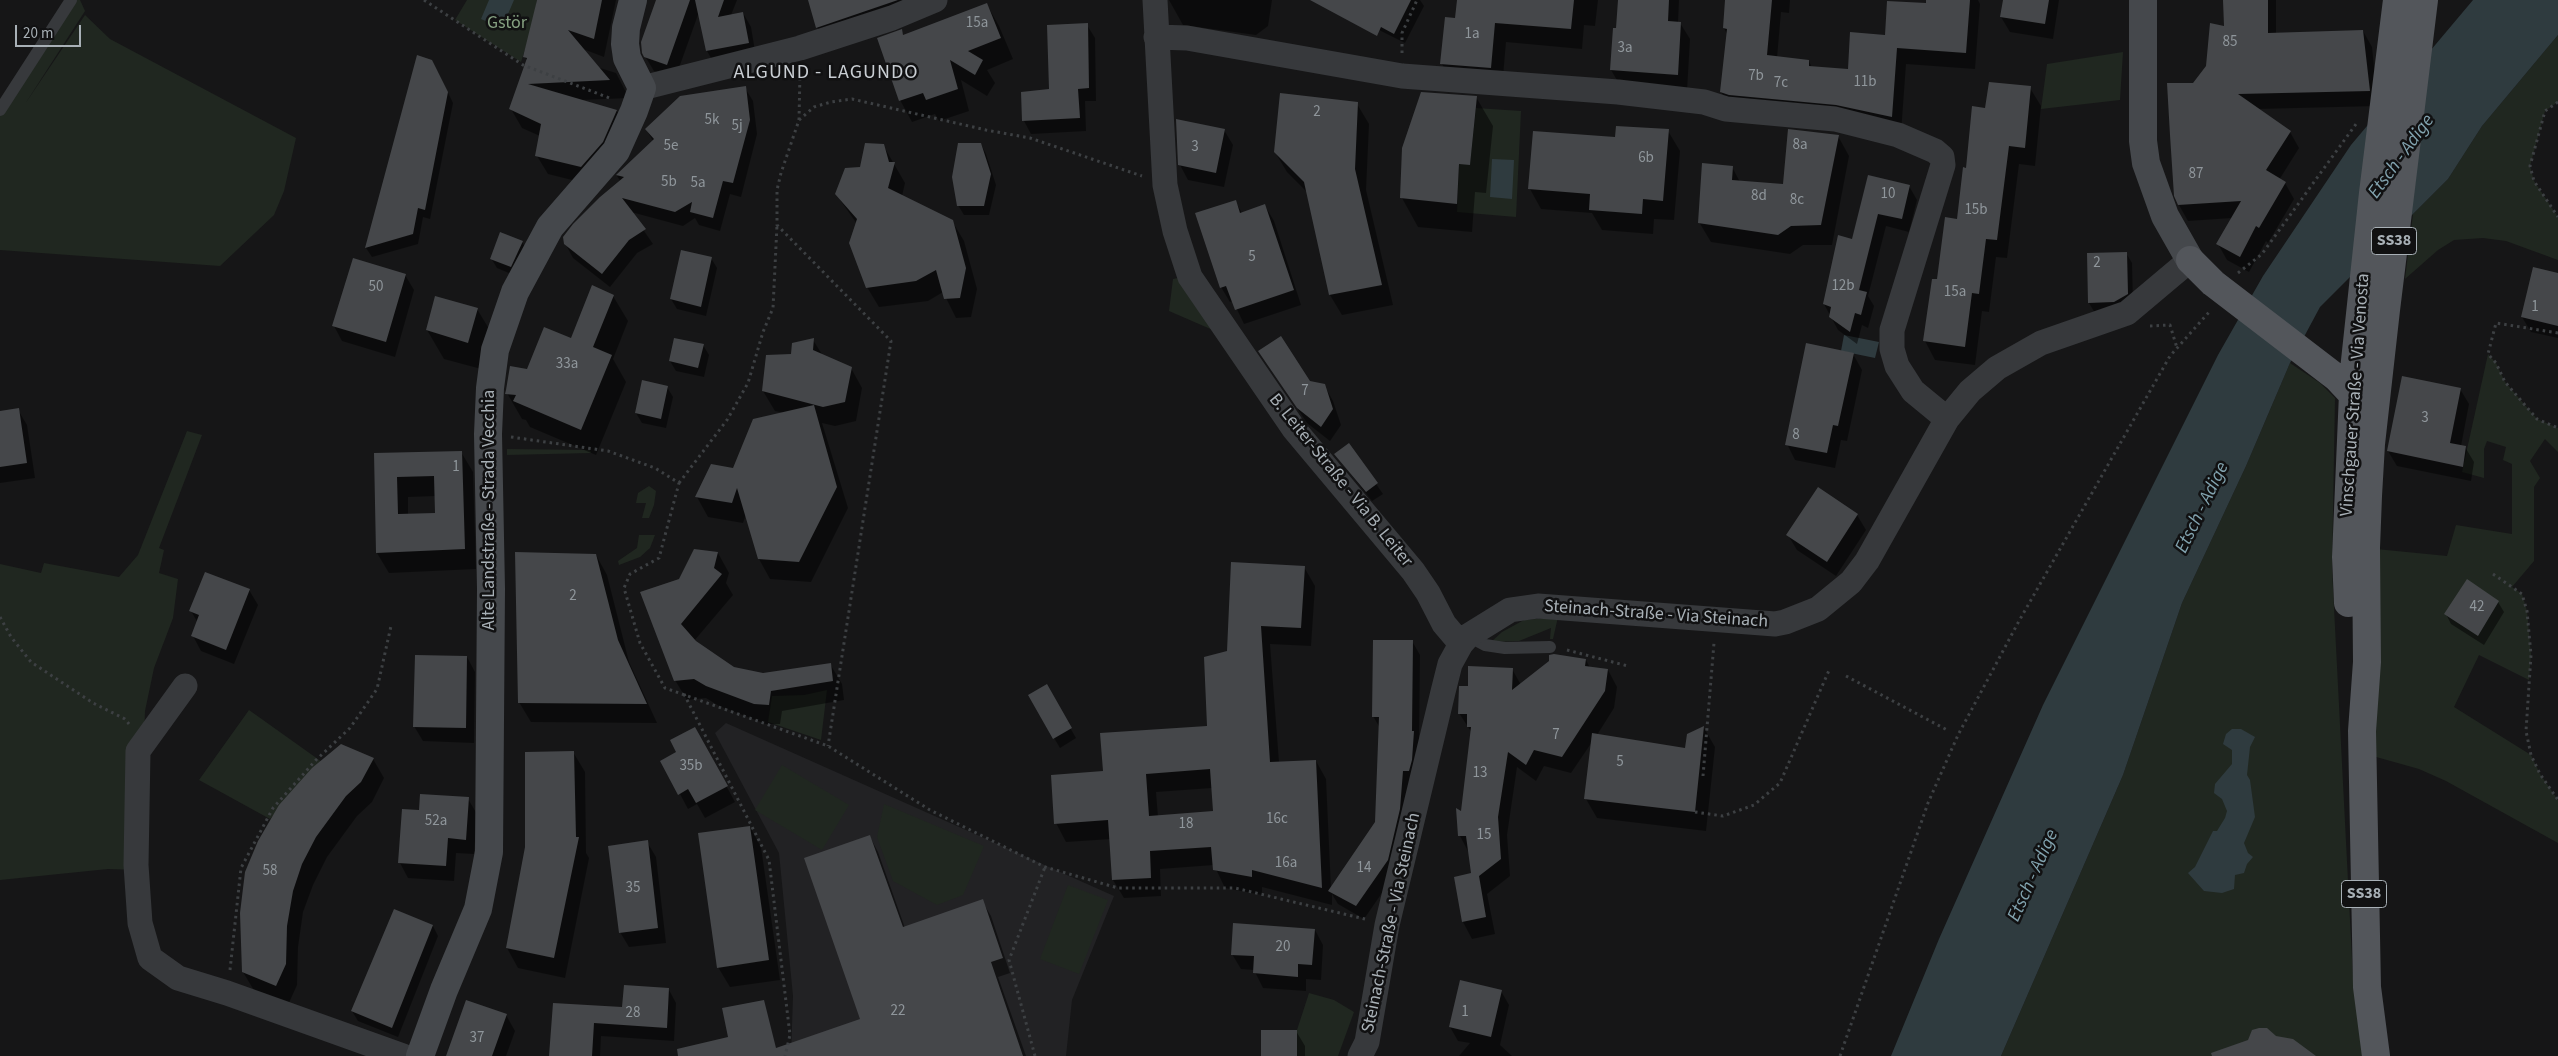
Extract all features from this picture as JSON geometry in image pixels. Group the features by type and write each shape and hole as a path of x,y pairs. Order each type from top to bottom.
{"main road":[{"path":"633,0 626,28 625,44 627,58 642,88"},
{"path":"2143,0 2144,141 2146,163 2165,216 2190,260 2220,289 2348,381"},
{"name":"Vinschgauer Straße - Via Venosta","path":"2376,1056 2368,987 2362,731 2367,662 2366,548 2371,444 2424,5"},
{"name":"Vinschgauer Straße - Via Venosta","path":"2362,731 2352,690 2346,557 2348,381 2396,11"},
{"name":"Alte Landstraße - Strada Vecchia","path":"420,1056 444,990 478,909 490,852 491,589 488,434 490,388 495,350 515,292 550,227 621,158 642,88"}],"street":[{"path":"642,88 800,48 892,18 935,0"},
{"name":"B. Leiter-Straße - Via B. Leiter","path":"1155,0 1165,184 1175,231 1190,277 1294,429 1413,571 1444,624 1464,640"},
{"path":"1156,37 1187,38 1402,76 1618,92 1704,102 1726,109 1835,119 1898,135 1936,151 1942,157 1943,165 1892,330 1892,349 1897,366 1913,390 1947,419"},
{"name":"Steinach-Straße - Via Steinach","path":"1368,1051 1387,925 1450,664 1464,640 1510,610 1538,606 1775,624 1818,609 1834,598 1851,582 1867,560 1947,419 1970,391 1997,368 2041,343 2126,313 2190,260"},
{"path":"185,686 138,751 136,865 140,923 150,958 178,978 227,993 403,1056"}],"lane":[{"path":"0,110 71,0"},
{"path":"1464,640 1505,648 1556,648"}],"path":[{"path":"424,0 523,65 618,102"},
{"path":"1402,76 1402,33 1417,0"},
{"path":"800,48 799,120 780,173 777,190 773,308 748,383 727,420 679,482 659,558 630,574 624,588 640,643 666,688 828,746 930,810 1046,867 1118,888 1235,888 1387,925"},
{"path":"799,120 814,107 852,99 986,130 1030,138 1165,184"},
{"path":"2558,102 2545,111 2530,166 2534,181 2558,217"},
{"path":"1840,1056 1928,803 1958,735 2019,621 2119,444 2178,348 2220,289 2262,254 2359,121"},
{"path":"777,226 891,341 828,746"},
{"path":"2558,333 2496,323 2488,354 2496,363 2505,382 2537,419 2558,428"},
{"path":"2144,326 2170,325 2178,348"},
{"path":"488,434 608,451 654,468 679,482"},
{"path":"2493,574 2522,594 2527,611 2531,655 2526,731 2534,762 2558,800"},
{"path":"0,617 11,637 31,662 93,703 125,719 132,730"},
{"path":"1703,776 1716,620"},
{"path":"227,993 241,868 273,808 316,760 350,728 377,689 392,626"},
{"path":"1556,648 1628,666"},
{"path":"1696,812 1723,816 1754,805 1780,783 1830,668"},
{"path":"1846,676 1949,731"},
{"path":"684,694 769,860 790,1035 785,1056"},
{"path":"1034,1056 1009,960 1046,867"}],"shaded area":[{"path":"726,723 1114,896 1072,1000 1066,1056 791,1056 793,996 779,853 715,733"}],"green space":[{"path":"71,0 80,0 85,11 25,104 85,15 110,39 296,138 284,191 274,215 220,266 0,250 0,111"},
{"name":"Gstör","path":"467,0 537,0 532,28 521,62 455,20"},
{"path":"2558,35 2558,102 2545,111 2530,166 2534,181 2558,217 2558,260 2506,241 2483,238 2454,240 2438,250 2405,279 2413,214 2448,179 2482,126"},
{"path":"2123,52 2120,100 2041,109 2047,64"},
{"path":"1476,108 1521,111 1516,217 1457,212 1459,164 1470,164"},
{"path":"1183,277 1222,334 1169,311 1173,279"},
{"path":"2488,354 2496,363 2505,382 2537,419 2558,428 2558,452 2545,439 2530,461 2540,478 2534,487 2534,561 2512,587 2522,594 2527,611 2531,655 2529,680 2479,655 2454,707 2531,755 2540,774 2558,800 2558,843 2446,781 2419,769 2362,753 2366,548 2447,556 2456,525 2512,534 2512,464 2503,460 2506,447 2487,441 2484,449 2484,478 2462,472"},
{"path":"2290,363 2320,383 2335,398 2332,569 2353,978 2364,1056 2001,1056 2123,775 2182,603 2246,466"},
{"path":"187,431 202,435 159,548 164,550 159,573 178,579 173,618 154,668 145,711 139,870 108,869 0,880 0,564 41,573 44,563 119,577 138,555"},
{"path":"507,449 590,450 591,453 507,455"},
{"path":"649,486 656,491 654,505 649,518 642,518 646,503 636,503 638,493"},
{"path":"639,535 655,535 650,548 640,557 619,565 618,561 637,548"},
{"path":"1558,617 1553,639 1550,639 1551,628 1519,641 1491,642 1502,632 1524,620"},
{"path":"827,690 821,740 768,722 772,696 804,695"},
{"path":"249,710 322,762 270,819 199,780"},
{"path":"782,765 849,805 822,850 755,810"},
{"path":"884,804 984,846 963,895 937,905 893,881 877,837"},
{"path":"1068,885 1108,900 1079,974 1040,959"},
{"path":"1309,993 1334,1000 1354,1012 1338,1056 1297,1056 1297,1030"}],"water":[{"path":"489,0 514,0 502,28 481,19"},
{"name":"Etsch - Adige","path":"2473,0 2558,0 2558,35 2482,126 2448,179 2320,307 2290,363 2246,466 2182,603 2123,775 2001,1056 1891,1056 1939,939 2043,705 2218,355 2263,276 2351,145"},
{"path":"1492,159 1514,160 1512,199 1490,197"},
{"path":"1844,335 1879,342 1875,358 1841,351"},
{"path":"2232,729 2241,729 2255,737 2250,747 2247,775 2250,780 2255,817 2244,843 2248,853 2253,857 2247,864 2244,873 2235,875 2234,889 2222,893 2204,891 2188,873 2195,867 2213,831 2217,831 2225,818 2227,811 2222,799 2214,793 2215,784 2232,764 2232,750 2223,744 2226,734"}],"building":[{"path":"537,0 602,0 594,39 568,30 610,80 528,84 617,110 603,142 581,167 535,156 541,124 509,109 527,58 523,57"},
{"path":"656,0 690,0 667,65 644,57 642,53 641,42"},
{"path":"695,0 724,0 718,17 743,12 749,43 706,51"},
{"path":"808,0 898,0 816,28"},
{"path":"1310,0 1411,0 1394,34 1381,27 1377,36"},
{"path":"1457,0 1574,0 1571,29 1495,23 1491,68 1440,64 1445,17 1455,18"},
{"path":"1618,0 1669,0 1668,21 1681,22 1678,75 1610,70 1613,28 1616,28"},
{"path":"1725,0 1772,0 1767,55 1809,60 1809,66 1848,69 1850,32 1885,35 1887,1 1926,3 1926,0 1970,0 1966,53 1897,48 1892,117 1836,105 1729,95 1720,92 1727,29 1723,28"},
{"path":"2003,0 2049,0 2045,24 2000,17"},
{"path":"2223,0 2268,0 2268,33 2363,30 2370,91 2238,94 2291,131 2266,170 2286,182 2259,228 2256,226 2240,257 2216,244 2241,201 2178,205 2174,196 2167,83 2193,83 2206,66 2210,23 2224,26"},
{"path":"987,3 1001,38 968,51 983,60 975,75 950,60 958,89 926,100 923,93 899,101 877,38 902,29 903,35"},
{"path":"1088,23 1089,88 1078,89 1080,118 1022,121 1021,92 1049,89 1047,25"},
{"path":"417,55 432,60 448,92 425,210 418,208 413,234 365,248"},
{"path":"1989,82 2031,86 2025,148 2009,146 1997,240 1986,239 1979,294 1972,293 1965,347 1923,341 1932,279 1937,279 1945,217 1957,219 1963,167 1966,168 1972,106 1985,108"},
{"path":"746,86 750,120 733,183 723,181 713,218 690,212 692,202 675,212 622,198 646,229 629,240 602,274 564,244 563,237 573,224 600,197 624,177 616,175 654,139 645,129 680,96"},
{"path":"1421,92 1477,96 1470,165 1459,164 1457,204 1400,198 1402,148"},
{"path":"1280,93 1358,102 1355,169 1382,285 1329,295 1304,182 1274,152"},
{"path":"1176,119 1225,129 1216,173 1178,165"},
{"path":"1616,126 1669,129 1663,201 1643,199 1642,214 1589,210 1590,194 1528,189 1533,131 1615,137"},
{"path":"1788,129 1839,135 1821,225 1791,226 1778,235 1698,223 1702,163 1733,166 1732,180 1783,184"},
{"path":"865,143 884,144 889,162 895,162 888,188 953,220 966,268 960,298 944,299 936,270 916,281 866,288 849,243 857,219 835,194 845,168 860,167"},
{"path":"958,143 981,143 991,174 984,206 957,206 952,177"},
{"path":"1868,175 1910,185 1902,219 1878,214 1859,290 1867,292 1861,315 1855,313 1850,332 1829,317 1831,307 1823,304 1838,235 1852,239"},
{"path":"1236,200 1240,213 1265,204 1294,290 1235,310 1226,286 1220,288 1195,213"},
{"path":"500,232 523,241 511,267 490,259"},
{"path":"681,250 712,257 701,307 670,299"},
{"path":"2127,252 2128,294 2114,302 2088,303 2087,253"},
{"path":"353,258 406,274 386,342 332,326"},
{"path":"2533,267 2558,273 2558,326 2521,317"},
{"path":"592,285 614,295 593,347 612,355 581,430 513,401 516,395 505,394 510,366 527,369 544,327 571,338"},
{"path":"435,296 478,308 468,343 426,330"},
{"path":"1281,336 1310,381 1325,384 1333,409 1321,427 1297,408 1258,351"},
{"path":"674,338 704,344 698,368 669,361"},
{"path":"814,338 813,350 852,367 845,402 823,407 762,391 766,355 791,354 792,343"},
{"path":"1806,343 1854,353 1838,426 1833,425 1827,453 1785,445"},
{"path":"2402,376 2461,388 2450,443 2466,446 2463,467 2387,451"},
{"path":"642,380 668,386 661,419 635,413"},
{"path":"814,405 837,487 799,562 758,559 737,488 732,503 695,497 711,464 733,468 753,419"},
{"path":"19,408 27,463 0,467 0,411"},
{"path":"1349,443 1378,483 1366,492 1334,454"},
{"path":"462,451 465,549 376,553 374,453","holes":["434,476 435,513 398,514 397,477"]},
{"path":"1818,487 1858,514 1827,562 1786,535"},
{"path":"694,549 718,552 714,568 722,574 681,624 696,641 734,667 763,673 831,663 833,681 771,691 769,705 754,704 706,686 694,679 674,681 640,592 679,579"},
{"path":"515,552 596,554 618,640 647,704 518,703"},
{"path":"1231,562 1305,566 1301,628 1261,626 1270,762 1316,760 1322,888 1252,870 1252,877 1213,870 1211,847 1150,851 1151,878 1112,880 1108,820 1054,824 1051,775 1103,771 1100,733 1207,726 1204,657 1227,651","holes":["1210,769 1213,811 1149,816 1146,774"]},
{"path":"205,572 250,589 226,650 191,636 199,615 189,611"},
{"path":"2467,579 2499,601 2478,636 2444,614"},
{"path":"1373,640 1413,640 1412,731 1414,731 1412,760 1409,771 1403,771 1400,809 1388,860 1356,906 1328,891 1375,822 1379,717 1372,717"},
{"path":"1554,654 1586,659 1585,666 1608,669 1605,691 1562,757 1534,750 1526,765 1508,752 1498,817 1501,859 1479,876 1486,917 1462,922 1454,877 1471,873 1466,836 1458,836 1456,808 1461,811 1471,727 1467,727 1467,714 1458,714 1459,686 1468,686 1468,666 1513,668 1512,690 1549,661 1549,655"},
{"path":"415,655 467,656 466,728 413,727"},
{"path":"1047,684 1072,728 1053,739 1028,695"},
{"path":"1704,726 1695,812 1584,799 1592,733 1685,748 1687,734"},
{"path":"695,727 728,786 696,803 688,789 678,795 660,761 676,752 670,740"},
{"path":"341,744 374,758 361,782 346,796 316,837 302,864 293,891 287,926 286,964 276,986 242,972 240,913 245,872 258,841 279,805 312,768"},
{"path":"574,751 576,837 579,837 554,958 506,948 525,847 525,752"},
{"path":"420,794 469,797 466,840 448,838 446,866 398,863 402,809 419,810"},
{"path":"750,826 769,960 717,968 698,833"},
{"path":"870,835 903,927 983,899 1003,958 991,962 1023,1056 678,1056 677,1049 728,1037 722,1008 764,1000 776,1048 860,1019 804,858"},
{"path":"648,840 658,928 619,933 608,846"},
{"path":"394,909 433,925 392,1028 351,1011"},
{"path":"1233,923 1315,929 1312,965 1298,964 1298,977 1253,973 1254,956 1231,955"},
{"path":"1460,980 1502,990 1491,1037 1449,1027"},
{"path":"624,985 669,988 667,1028 594,1023 592,1056 549,1056 553,1003 622,1007"},
{"path":"466,1000 507,1014 492,1056 446,1056"},
{"path":"2267,1028 2276,1036 2293,1039 2316,1056 2212,1056 2211,1053 2248,1040 2252,1030"},
{"path":"1261,1030 1297,1030 1297,1056 1261,1056"}],"district":[{"name":"ALGUND - LAGUNDO","path":"826,74"}]}
